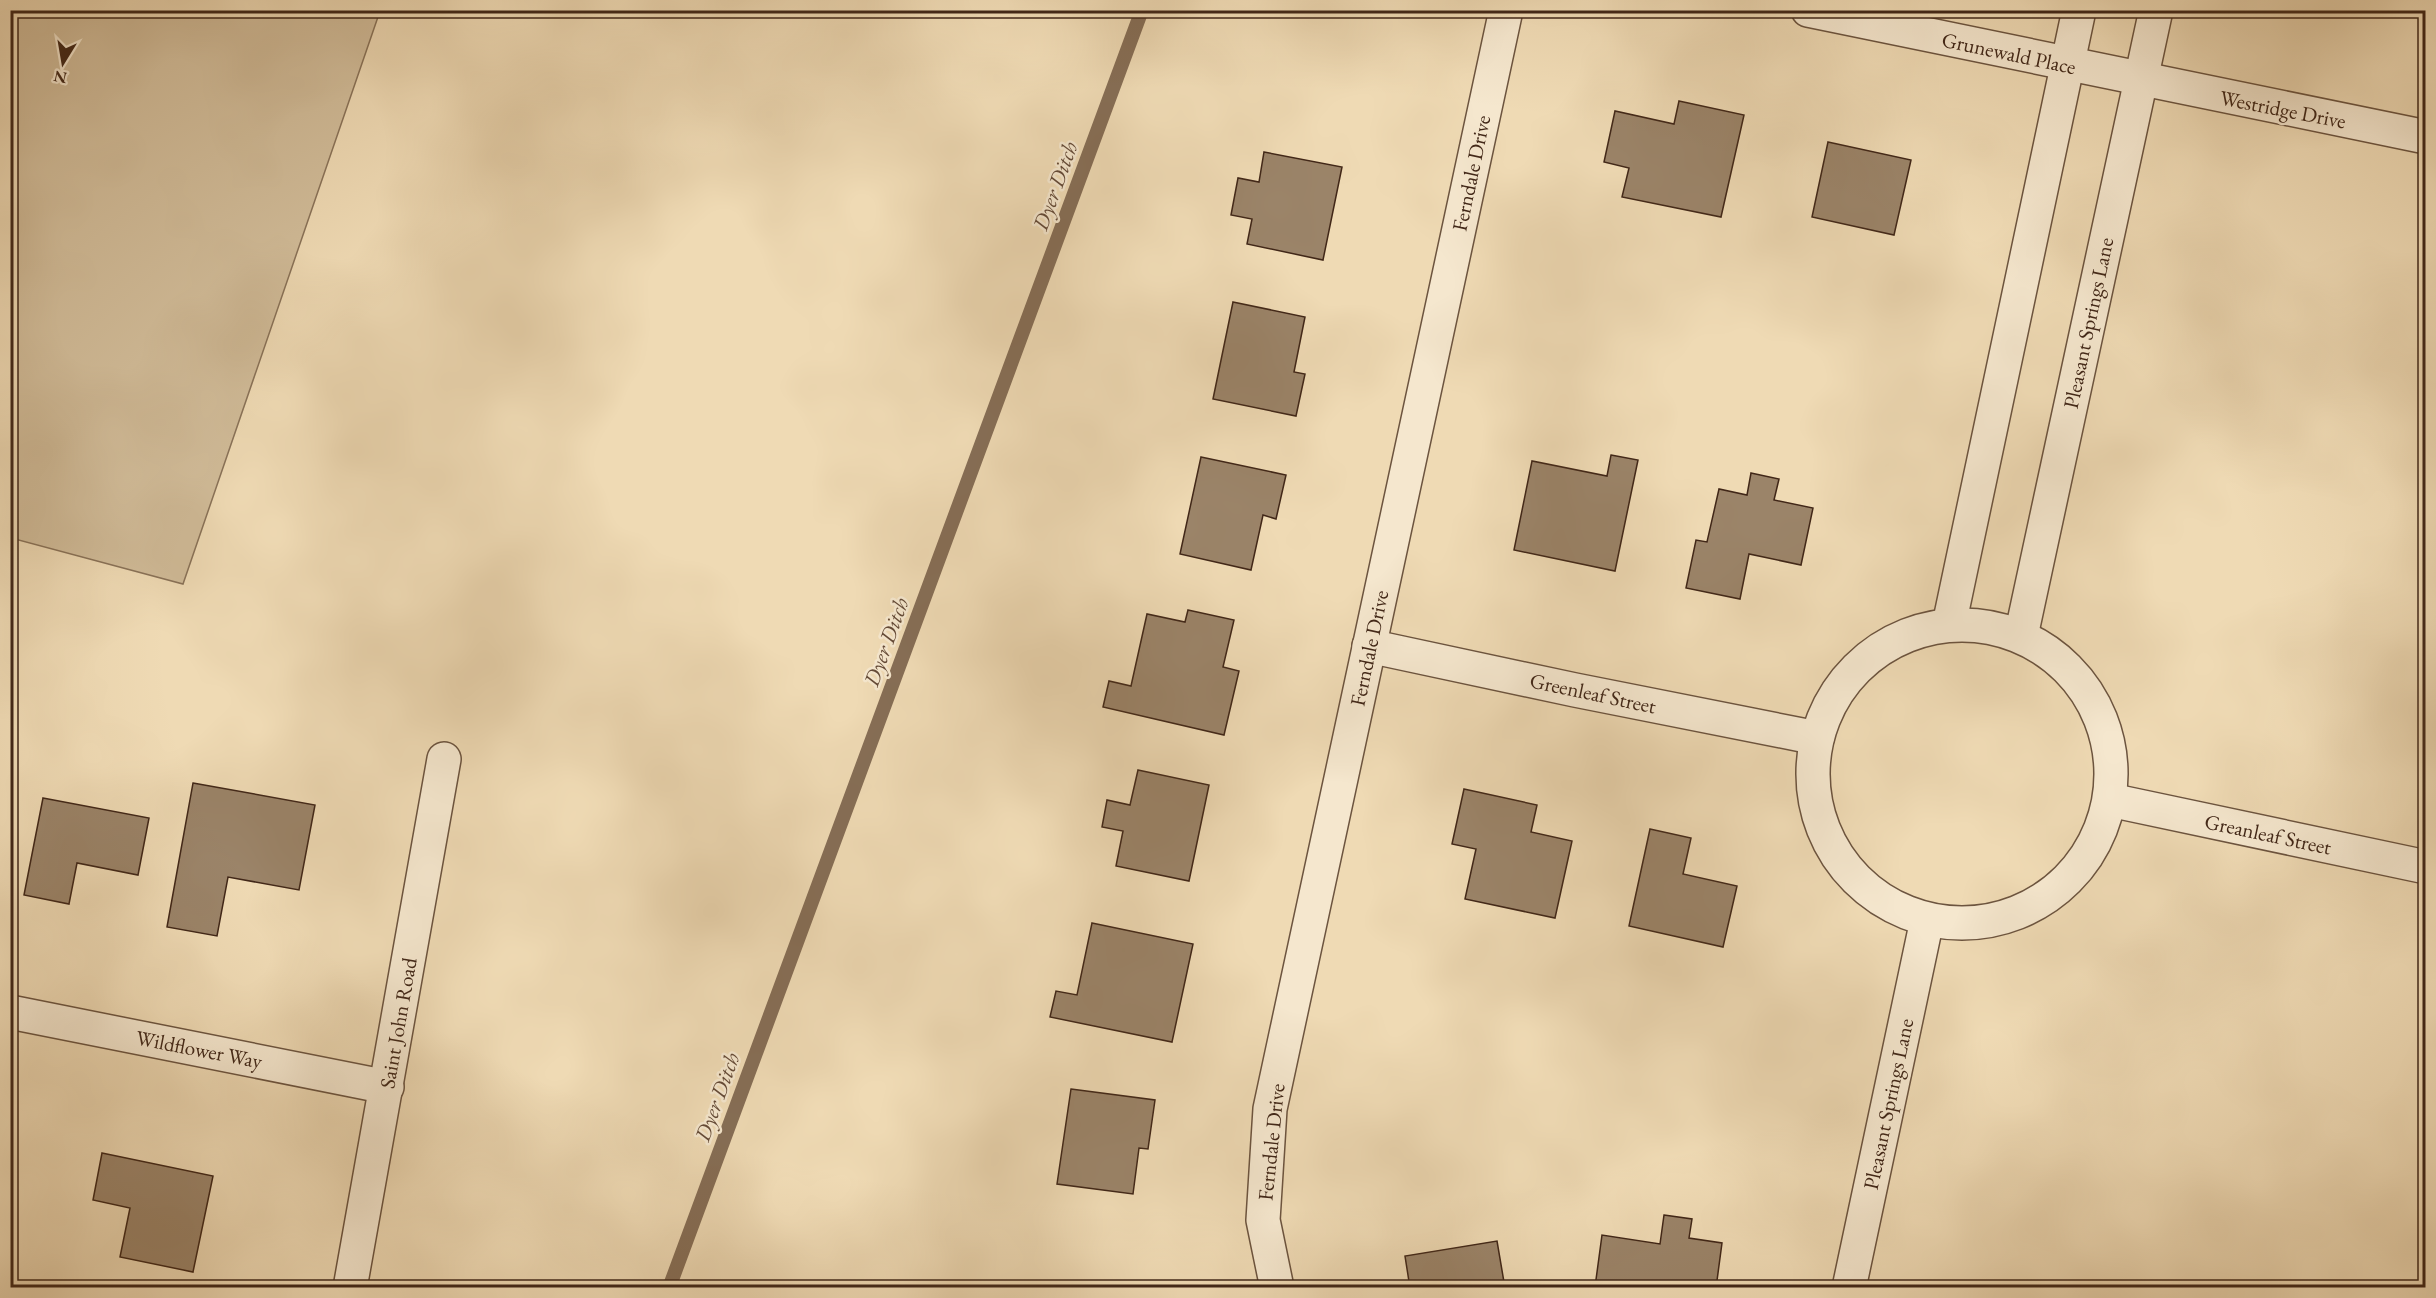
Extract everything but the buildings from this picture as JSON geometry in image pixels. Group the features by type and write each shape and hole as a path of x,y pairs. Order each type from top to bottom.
{"street":[{"name":"Ferndale Drive","path":"1277,1287 1263,1220 1270,1109 1506,10"},
{"name":"Grunewald Place","path":"1808,10 2141,81"},
{"path":"1949,625 2079,10"},
{"name":"Pleasant Springs Lane","path":"2021,636 2156,10"},
{"name":"Westridge Drive","path":"2141,81 2426,137"},
{"path":"1949,625 1985,626 2021,636 2063,663 2094,702 2110,750 2110,800 2094,846 2064,884 2023,911 1976,923 1927,920 1883,902 1848,870 1823,831 1813,784 1817,738 1834,695 1864,660 1904,636 1949,625"},
{"name":"Greenleaf Street","path":"1370,646 1817,738"},
{"name":"Saint John Road","path":"350,1287 444,759"},
{"name":"Greanleaf Street","path":"2110,800 2426,867"},
{"name":"Pleasant Springs Lane","path":"1849,1287 1927,920"},
{"name":"Wildflower Way","path":"10,1012 387,1087"}],"shaded area":[{"path":"10,11 380,11 183,584 11,538"}],"waterway":[{"name":"Dyer Ditch","path":"669,1288 1142,10"}]}
